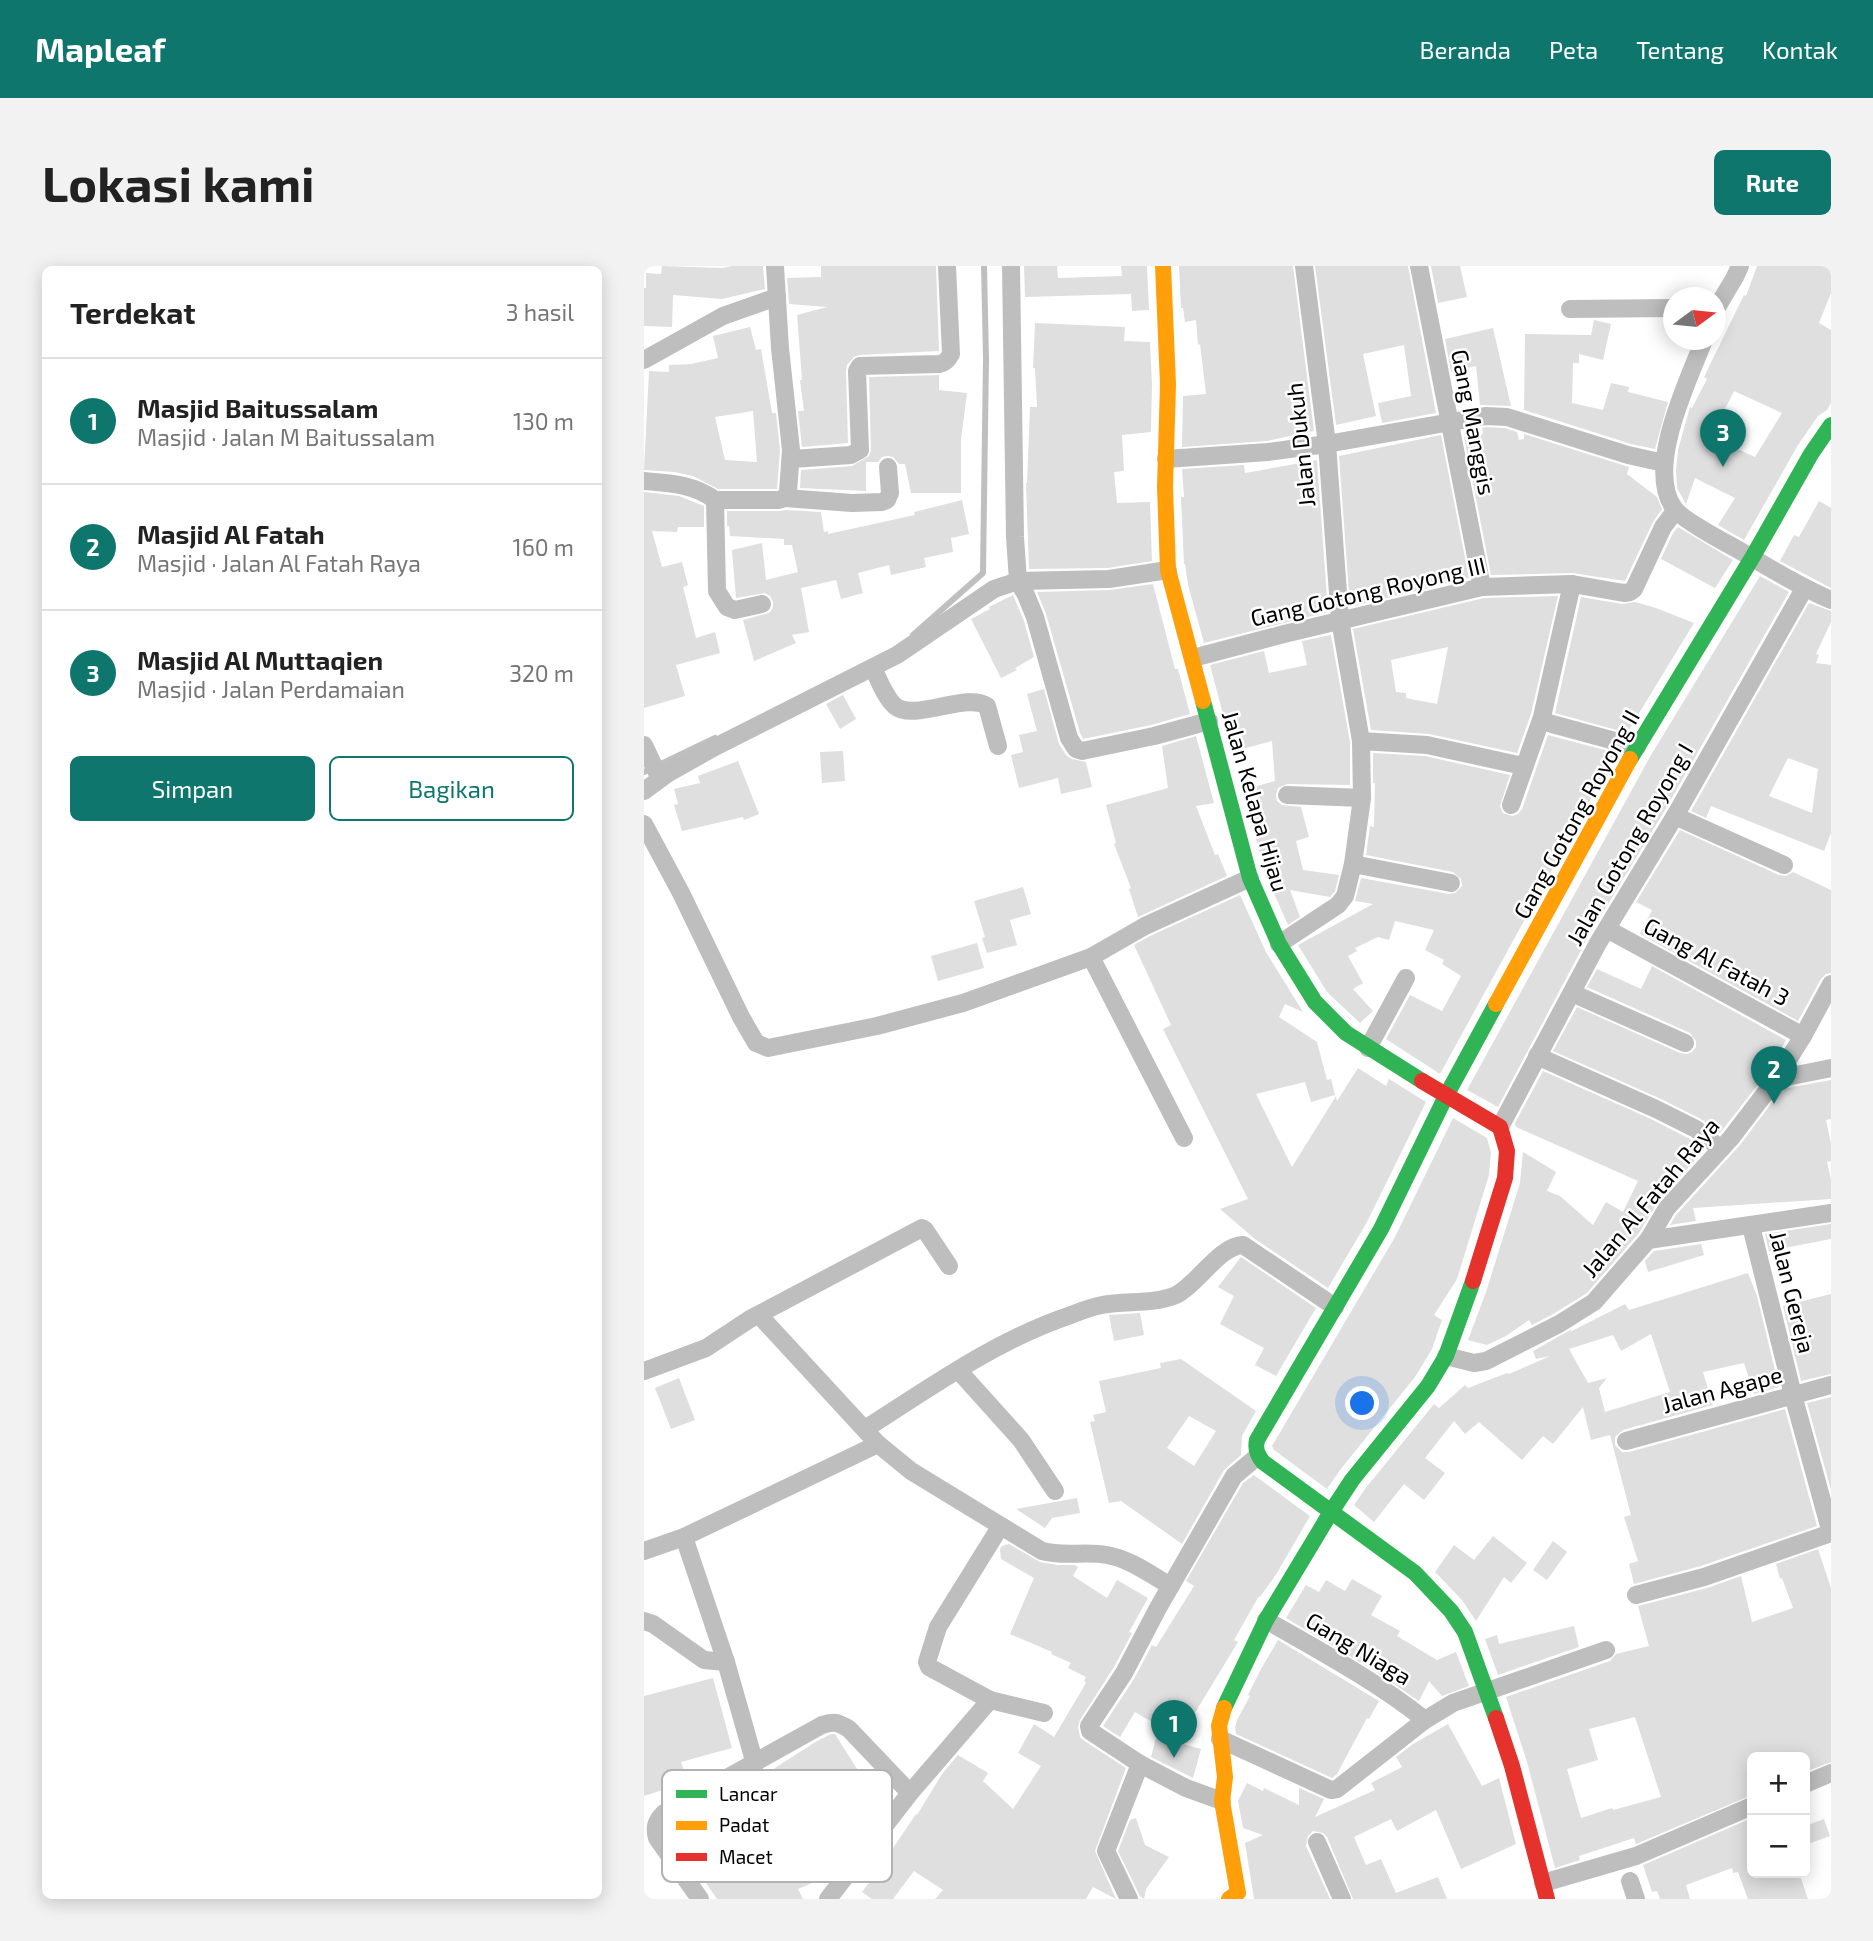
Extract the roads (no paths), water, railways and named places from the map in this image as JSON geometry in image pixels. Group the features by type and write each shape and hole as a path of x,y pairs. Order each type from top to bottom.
{"street":[{"path":"775,266 780,348 792,459 785,498"},
{"path":"792,459 851,455 860,450 857,371 860,366 939,364 948,359 951,354 947,266"},
{"path":"1011,266 1018,581 1035,617 1069,738 1078,751 1154,736 1209,721"},
{"name":"Jalan Kelapa Hijau","path":"1163,266 1168,384 1165,487 1168,570 1251,878 1279,944 1315,1002 1346,1033 1368,1048 1500,1127"},
{"name":"Jalan Dukuh","path":"1279,944 1338,905 1345,896 1353,864 1362,798 1361,741 1340,620 1327,444 1304,266"},
{"name":"Gang Manggis","path":"1419,266 1482,587"},
{"path":"1726,292 1740,266"},
{"path":"644,360 723,316 777,297"},
{"path":"1570,309 1663,308"},
{"path":"1700,350 1679,399 1664,463 1668,498 1675,511 1804,589 1831,600"},
{"path":"1166,459 1268,452 1485,416 1507,417 1618,452 1664,463"},
{"name":"Gang Gotong Royong II","path":"1258,1456 1255,1447 1257,1440 1381,1229 1446,1096 1637,747 1752,558 1811,454 1831,425"},
{"path":"644,481 677,484 705,492 715,500 785,498 852,503 882,502 887,500 890,493 888,467"},
{"path":"715,500 717,591 727,607 735,610 762,604"},
{"name":"Gang Gotong Royong III","path":"1193,658 1482,587 1572,584 1630,592 1634,589 1663,527 1675,511"},
{"path":"644,790 658,775 897,655 994,589 1018,581 1109,579 1168,570"},
{"path":"1511,805 1541,721 1572,584"},
{"name":"Jalan Gotong Royong I","path":"1500,1127 1607,929 1675,816 1804,589"},
{"path":"873,668 889,699 902,710 970,702 987,706 998,746"},
{"path":"1541,721 1637,747"},
{"path":"1361,741 1427,745 1523,766"},
{"path":"644,745 658,775"},
{"path":"1287,795 1362,798"},
{"path":"1675,816 1784,865"},
{"path":"644,824 741,1017 756,1043 768,1048 877,1027 951,1006 1091,957 1145,926 1251,878"},
{"path":"1353,864 1451,883"},
{"name":"Gang Al Fatah 3","path":"1607,929 1804,1036"},
{"path":"1091,957 1184,1138"},
{"path":"1368,1048 1406,978"},
{"name":"Jalan Al Fatah Raya","path":"1446,1356 1474,1363 1486,1361 1559,1324 1594,1302 1648,1240 1667,1208 1721,1149 1776,1079 1804,1036 1831,984"},
{"path":"1572,993 1685,1043"},
{"path":"1537,1056 1696,1129 1721,1149"},
{"path":"1776,1079 1831,1069"},
{"path":"1236,1897 1222,1801 1225,1777 1219,1726 1224,1709 1266,1620 1331,1512 1352,1480 1428,1386 1446,1356 1505,1178 1507,1151 1500,1127"},
{"path":"1648,1240 1831,1213"},
{"name":"Jalan Gereja","path":"1751,1226 1831,1533"},
{"path":"644,1371 706,1348 759,1315 922,1228 949,1266"},
{"path":"865,1429 1010,1340 1069,1315 1103,1305 1154,1301 1186,1290 1235,1245 1243,1245 1335,1307"},
{"path":"759,1315 878,1444 911,1471 1042,1551 1055,1554 1108,1555 1126,1561 1171,1586"},
{"path":"958,1370 1021,1440 1055,1491"},
{"name":"Jalan Agape","path":"1626,1441 1831,1385"},
{"path":"644,1551 684,1537 878,1444"},
{"path":"1222,1801 1186,1788 1140,1764 1090,1731 1089,1726 1124,1673 1234,1476 1258,1456 1415,1573 1451,1611 1465,1632 1488,1692 1511,1766 1545,1891 1636,1856 1747,1808"},
{"path":"1000,1527 938,1627 927,1662 929,1667 990,1700 1044,1713"},
{"path":"1636,1595 1704,1577 1831,1533"},
{"path":"684,1537 726,1662 755,1764"},
{"name":"Gang Niaga","path":"1266,1620 1338,1661 1404,1703 1425,1720"},
{"path":"644,1621 653,1624 704,1660 726,1662"},
{"path":"1220,1739 1331,1790 1342,1786 1425,1720 1453,1703 1606,1650"},
{"path":"892,1816 990,1700"},
{"path":"744,1770 831,1722 849,1729 888,1770"},
{"path":"1129,1899 1106,1851 1140,1764"},
{"path":"1810,1782 1831,1773"},
{"path":"892,1774 910,1793"},
{"path":"662,1815 654,1829 662,1845"},
{"path":"1317,1842 1342,1899"},
{"path":"1630,1881 1636,1899"},
{"path":"688,1882 700,1899"},
{"path":"828,1899 841,1882"}],"waterway":[{"path":"913,635 983,573 986,358 984,266"},
{"path":"644,772 715,738"}],"place":[{"name":"Masjid Al Muttaqien","path":"1723,467"},
{"name":"Masjid Al Fatah","path":"1774,1104"},
{"name":"Masjid Baitussalam","path":"1174,1758"}]}
